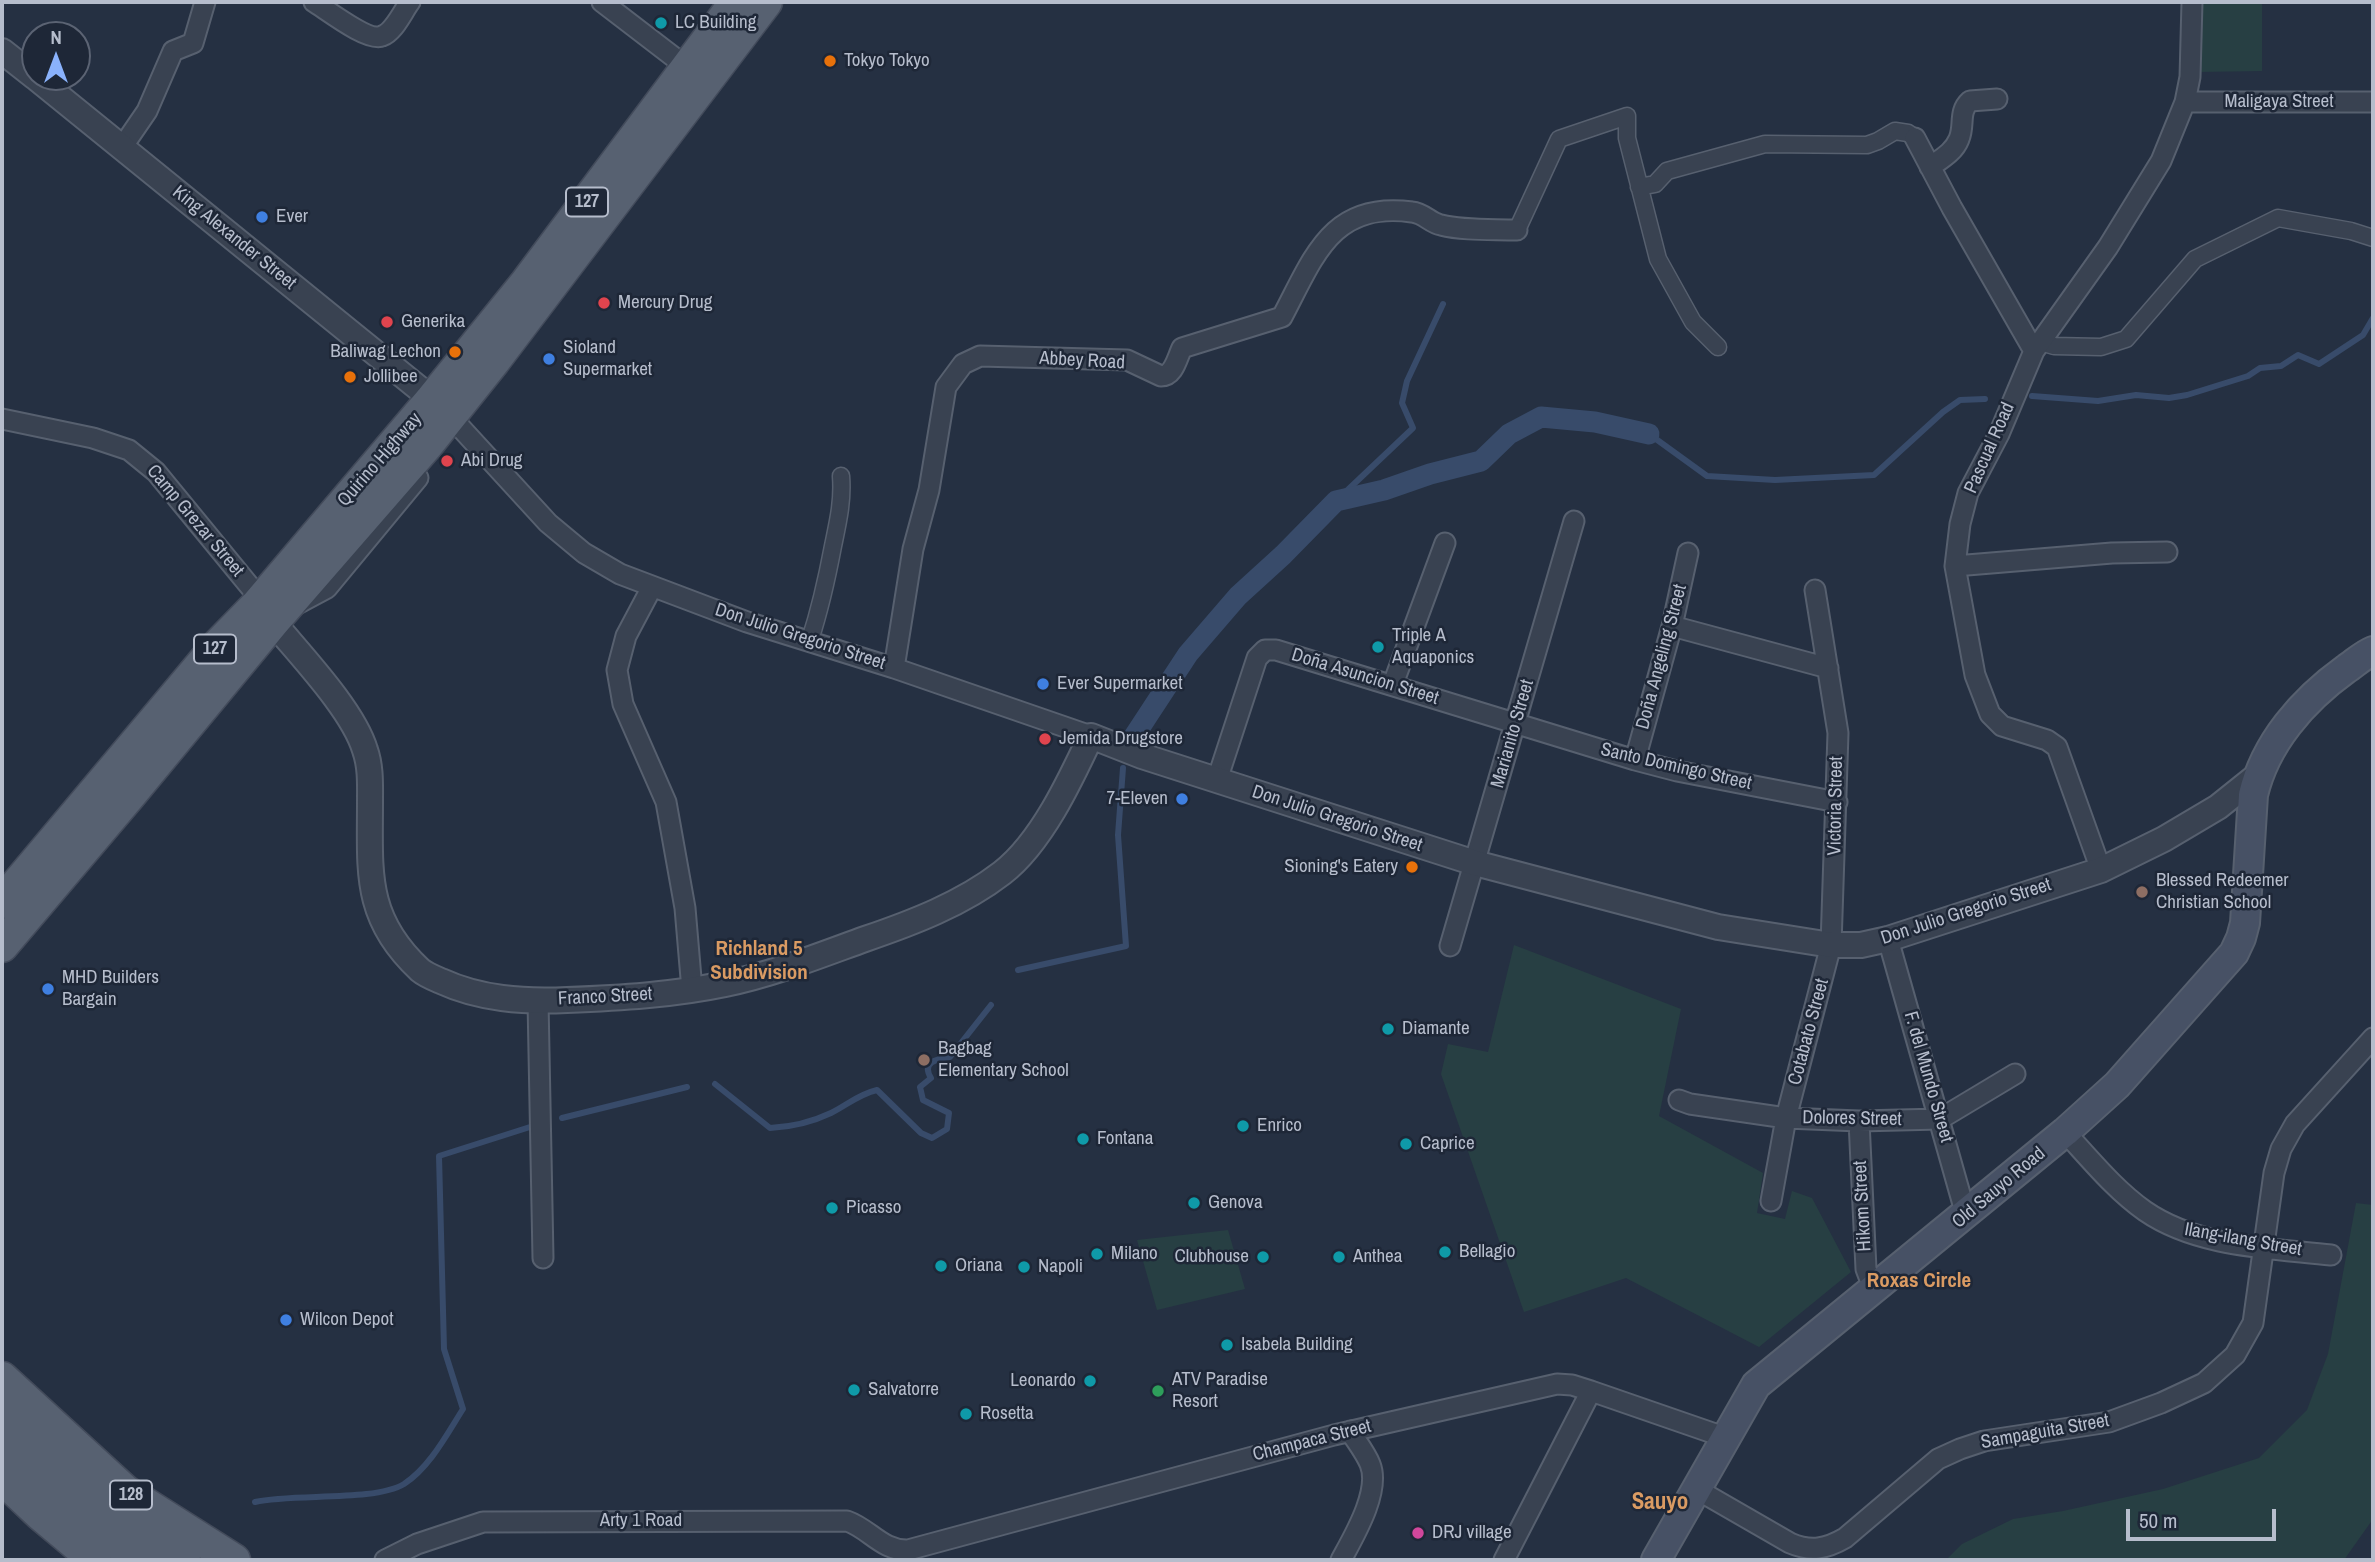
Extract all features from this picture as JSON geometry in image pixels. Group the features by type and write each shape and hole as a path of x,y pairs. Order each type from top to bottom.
{"main road":[{"name":"Quirino Highway","path":"2,946 272,612 432,399 526,283 736,2"},
{"name":"Quirino Highway","path":"2,902 217,646 272,612 383,498 494,361 766,2"},
{"name":"Old Sauyo Road","path":"1656,1560 1756,1385 2065,1132 2117,1085 2234,953 2245,923 2253,795 2258,775 2296,712 2332,679 2372,654"},
{"path":"2,1363 40,1415"},
{"name":"128","path":"2,1378 125,1491 234,1560"},
{"name":"128","path":"2,1410 90,1493 184,1560"},
{"name":"128","path":"2,1444 67,1503 139,1560"},
{"path":"2,1478 40,1514 96,1560"}],"street":[{"path":"123,146 147,111 173,51 193,43 205,2"},
{"path":"314,2 365,34 378,37 384,36 390,30 410,2"},
{"path":"603,2 688,68"},
{"name":"Pascual Road","path":"2101,870 2057,747 2047,740 2002,726 1990,714 1975,675 1955,566 1960,524 1968,493 1999,434 2037,347 2073,299 2161,161 2185,102 2190,77 2192,2"},
{"name":"King Alexander Street","path":"2,51 21,66"},
{"name":"King Alexander Street","path":"53,91 432,399"},
{"path":"1930,167 1945,157 1959,139 1963,111 1967,104 1970,101 1997,99"},
{"name":"Maligaya Street","path":"2185,102 2373,102"},
{"path":"1517,230 1559,139 1627,116 1627,138 1658,259 1693,321 1718,347"},
{"path":"1639,187 1655,184 1667,171 1765,144 1867,145 1895,131 1908,133 1915,138 2037,347 2101,347 2126,338 2195,259 2278,218 2373,237"},
{"name":"Abbey Road","path":"894,668 913,549 929,490 946,387 963,365 981,356 1127,360 1161,376 1167,376 1182,348 1282,317 1317,253 1337,229 1352,218 1374,212 1413,212 1442,226 1517,230"},
{"name":"Quirino Highway","path":"272,612 327,588 460,427 494,361"},
{"name":"Camp Grezar Street","path":"2,419 93,438 130,450 156,472 272,612"},
{"name":"Don Julio Gregorio Street","path":"460,427 548,523 584,553 620,574 652,587 747,622 894,668 1142,756 1475,863 1718,927 1831,945 1861,945 1888,939 2101,870 2164,839 2218,807 2258,775"},
{"path":"810,640 824,593 839,524 843,495 841,476"},
{"name":"Marianito Street","path":"1450,946 1574,521"},
{"path":"1393,684 1445,543"},
{"path":"1955,566 2112,553 2167,552"},
{"name":"Doña Angeling Street","path":"1635,760 1672,626 1688,553"},
{"path":"652,587 626,636 617,670 623,704 666,802 685,908 692,990"},
{"name":"Victoria Street","path":"1815,590 1838,733 1831,945"},
{"name":"Franco Street","path":"272,612 344,710 358,732 366,752 370,790 371,879 377,911 398,946 422,972 465,992 538,1001 638,997 692,990 727,984 789,967 893,929 975,891 1004,872 1026,848 1064,794 1091,736"},
{"path":"1672,626 1828,668"},
{"name":"Doña Asuncion Street","path":"1217,780 1257,659 1265,650 1276,650 1393,684 1516,726"},
{"name":"Santo Domingo Street","path":"1516,726 1676,771 1837,802"},
{"name":"F. del Mundo Street","path":"1888,939 1966,1215"},
{"name":"Cotabato Street","path":"1771,1201 1786,1118 1831,945"},
{"path":"538,1001 543,1258"},
{"name":"Sampaguita Street","path":"1698,1490 1803,1549 1818,1549 1832,1546 1845,1538 1938,1460 1960,1449 1984,1441 2109,1422 2161,1403 2204,1383 2235,1355 2253,1323 2274,1173 2281,1149 2295,1124 2373,1038"},
{"name":"Dolores Street","path":"1679,1100 1689,1104 1786,1118 1859,1121 1940,1119 2015,1074"},
{"name":"Hikom Street","path":"1859,1121 1866,1269 1877,1287"},
{"name":"Ilang-ilang Street","path":"2065,1132 2120,1191 2146,1211 2177,1229 2263,1248 2330,1255"},
{"name":"Champaca Street","path":"895,1551 908,1550 1350,1431 1544,1385 1572,1385 1727,1438"},
{"path":"1504,1560 1591,1391"},
{"path":"1341,1560 1371,1497 1374,1479 1370,1464 1350,1431"},
{"name":"Arty 1 Road","path":"385,1560 416,1544 483,1522 847,1521 865,1529 884,1546 895,1551"}],"green space":[{"path":"2262,2 2262,71 2198,72 2197,3"},
{"path":"1514,945 1681,1009 1659,1116 1763,1173 1757,1213 1785,1219 1792,1191 1812,1198 1851,1272 1759,1347 1626,1278 1524,1312 1441,1074 1448,1044 1488,1052"},
{"path":"2356,1203 2373,1205 2373,1519 2344,1560 1946,1560 1962,1544 2013,1519 2163,1489 2259,1458 2307,1410 2328,1354"},
{"path":"1228,1230 1245,1289 1157,1310 1137,1240"}],"waterway":[{"path":"1336,501 1413,428 1402,403 1407,381 1443,304"},
{"path":"2032,396 2098,401 2136,395 2169,398 2187,395 2248,376 2260,368 2281,366 2298,355 2319,364 2363,335 2373,318"},
{"path":"1649,434 1707,476 1775,480 1874,475 1943,412 1960,400 1985,399"},
{"path":"1131,741 1188,654 1238,596 1336,501 1384,490 1430,474 1481,461 1509,434 1541,417 1595,422 1649,434"},
{"path":"1018,970 1126,946 1118,835 1123,768"},
{"path":"715,1084 770,1128 816,1119 877,1090 921,1133 932,1138 947,1129 949,1113 923,1100 920,1087 931,1078 928,1073 929,1065 936,1060 950,1057 991,1005"},
{"path":"562,1118 687,1087"},
{"path":"255,1502 391,1490 413,1477 437,1450 463,1409 444,1349 439,1156 530,1127"}],"place":[{"name":"LC Building","path":"661,23"},
{"name":"Tokyo Tokyo","path":"830,61"},
{"name":"Ever","path":"262,217"},
{"name":"Mercury Drug","path":"604,303"},
{"name":"Generika","path":"387,322"},
{"name":"Baliwag Lechon","path":"455,352"},
{"name":"Sioland Supermarket","path":"549,359"},
{"name":"Jollibee","path":"350,377"},
{"name":"Abi Drug","path":"447,461"},
{"name":"Triple A Aquaponics","path":"1378,647"},
{"name":"Ever Supermarket","path":"1043,684"},
{"name":"Jemida Drugstore","path":"1045,739"},
{"name":"7-Eleven","path":"1182,799"},
{"name":"Sioning's Eatery","path":"1412,867"},
{"name":"Blessed Redeemer Christian School","path":"2142,892"},
{"name":"MHD Builders Bargain","path":"48,989"},
{"name":"Diamante","path":"1388,1029"},
{"name":"Bagbag Elementary School","path":"924,1060"},
{"name":"Enrico","path":"1243,1126"},
{"name":"Fontana","path":"1083,1139"},
{"name":"Caprice","path":"1406,1144"},
{"name":"Genova","path":"1194,1203"},
{"name":"Picasso","path":"832,1208"},
{"name":"Bellagio","path":"1445,1252"},
{"name":"Milano","path":"1097,1254"},
{"name":"Clubhouse","path":"1263,1257"},
{"name":"Anthea","path":"1339,1257"},
{"name":"Oriana","path":"941,1266"},
{"name":"Napoli","path":"1024,1267"},
{"name":"Wilcon Depot","path":"286,1320"},
{"name":"Isabela Building","path":"1227,1345"},
{"name":"Leonardo","path":"1090,1381"},
{"name":"Salvatorre","path":"854,1390"},
{"name":"ATV Paradise Resort","path":"1158,1391"},
{"name":"Rosetta","path":"966,1414"},
{"name":"DRJ village","path":"1418,1533"}],"district":[{"name":"Richland 5 Subdivision","path":"759,961"},
{"name":"Roxas Circle","path":"1919,1281"},
{"name":"Sauyo","path":"1660,1503"}]}
